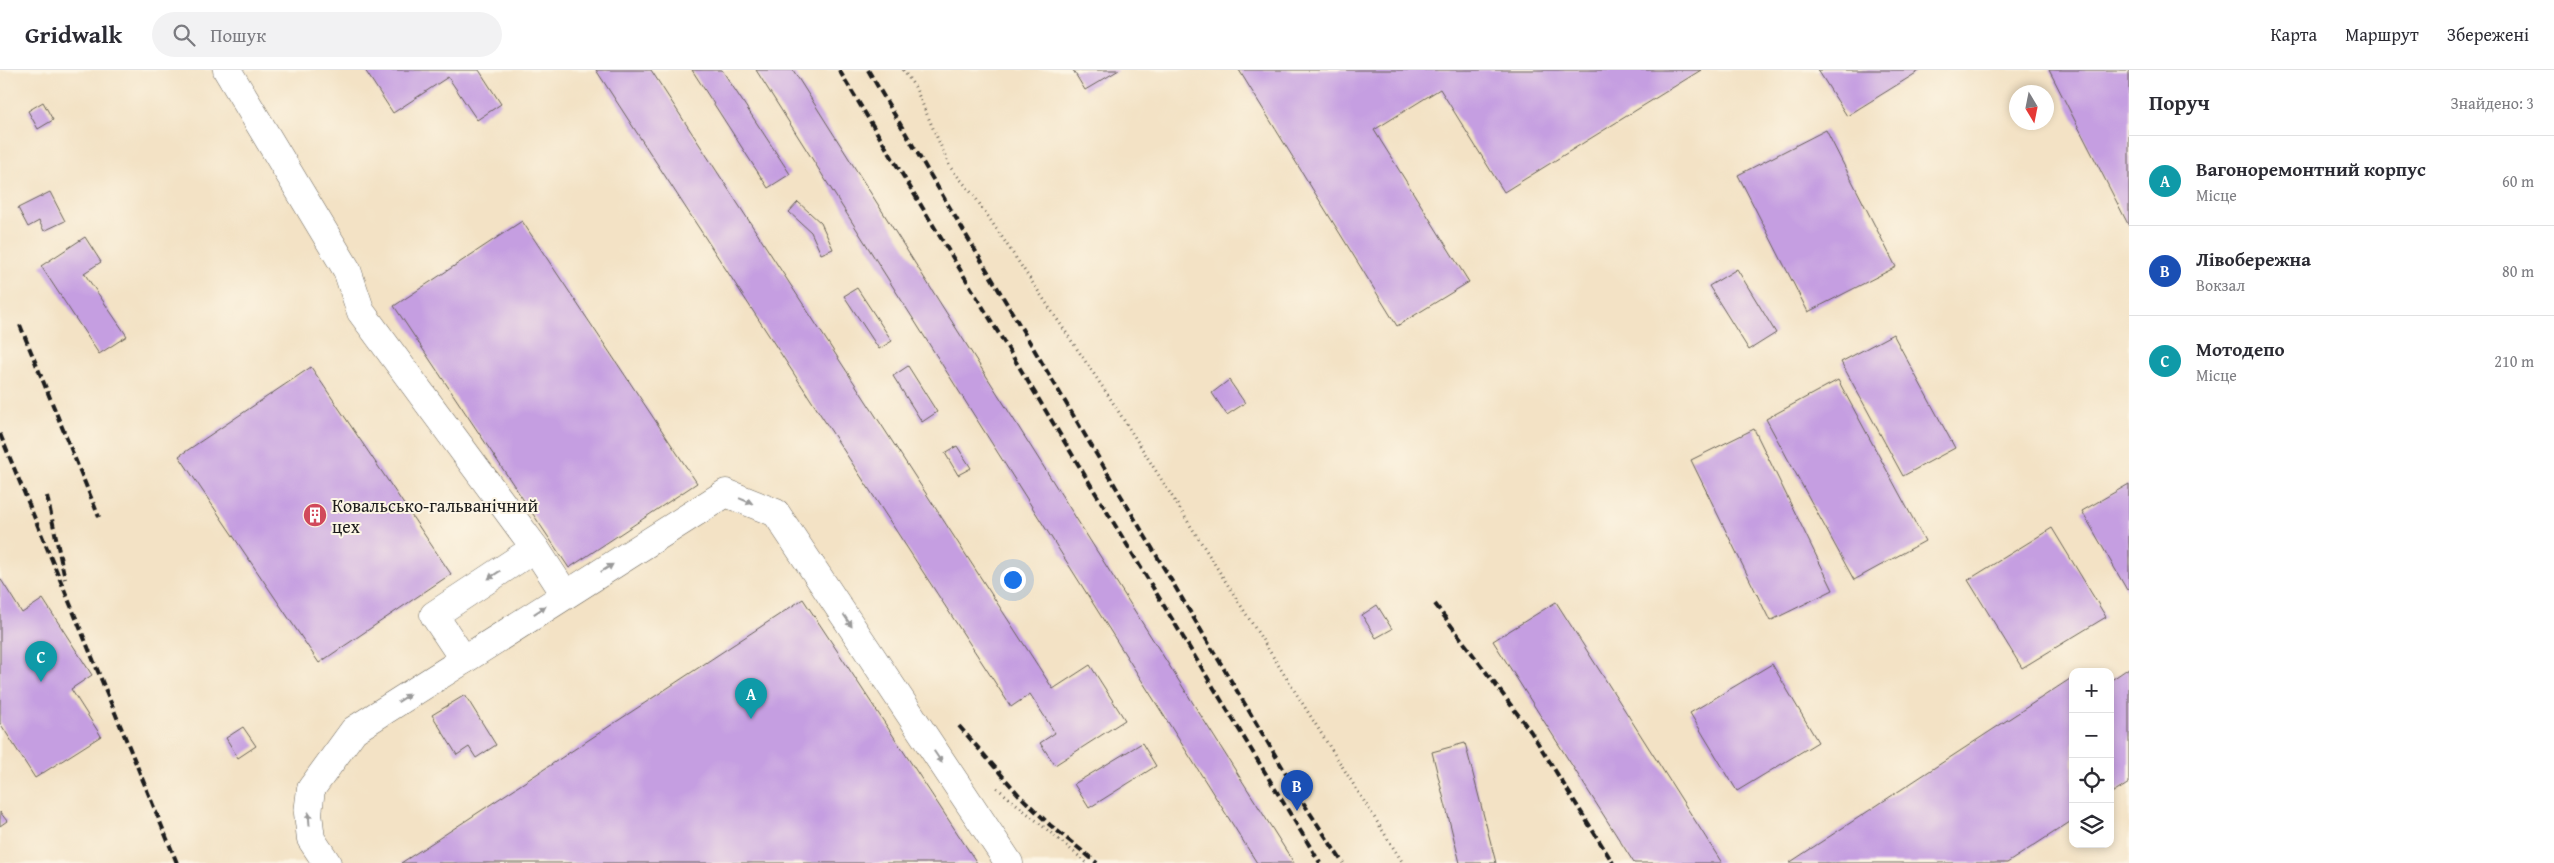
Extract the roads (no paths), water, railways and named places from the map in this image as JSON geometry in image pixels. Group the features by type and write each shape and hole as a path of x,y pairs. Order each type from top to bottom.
{"lane":[{"path":"227,70 347,270 361,312 535,548 565,594"},
{"path":"327,863 311,839 308,813 311,789 354,730 726,493 776,513 1009,863"},
{"path":"464,660 434,615 535,548"}],"railway":[{"path":"839,70 1320,863"},
{"path":"868,70 1306,807 1343,863"},
{"path":"20,325 99,517"},
{"path":"0,434 177,863"},
{"path":"47,496 65,579"},
{"path":"1435,604 1531,732 1613,863"},
{"path":"959,726 1019,795 1050,825 1097,863"}],"place":[{"name":"Ковальсько-гальванічний цех","path":"315,515"},
{"name":"Мотодепо","path":"41,682"},
{"name":"Вагоноремонтний корпус","path":"751,719"},
{"name":"Лівобережна","path":"1297,811"}]}
